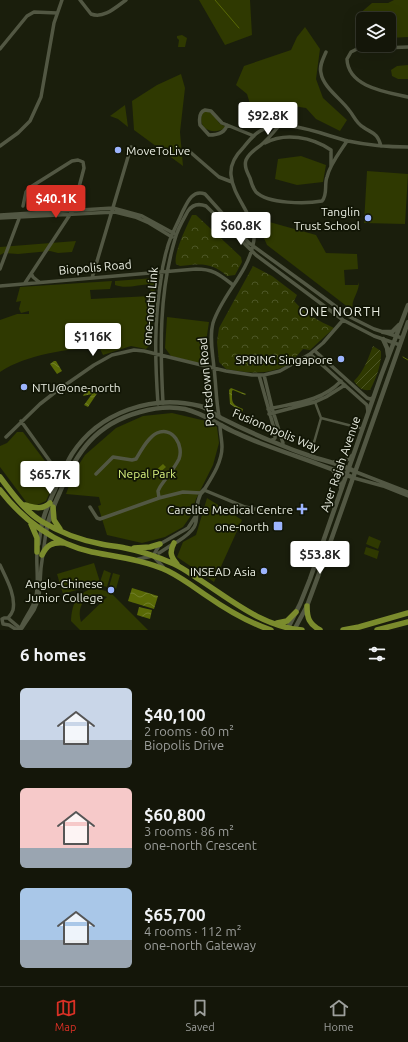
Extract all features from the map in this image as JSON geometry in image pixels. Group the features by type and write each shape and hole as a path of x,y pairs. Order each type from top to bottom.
{"main road":[{"path":"0,477 23,504 45,523 71,535 93,542 125,548 153,556 180,567 259,618 291,629 302,630"},
{"path":"0,490 9,502 30,522 66,543 90,552 133,560 167,571 188,582 235,614 262,628 271,630"},
{"path":"23,504 36,508 52,505 54,520 60,530"},
{"path":"30,522 37,538 40,554"},
{"path":"175,542 171,555 180,567"},
{"path":"40,554 51,544 66,543"},
{"path":"125,548 146,548 160,544"},
{"path":"306,606 308,620 320,630"},
{"path":"273,622 280,623 287,621 296,612"},
{"path":"342,630 359,627 408,613"},
{"path":"377,630 408,622"}],"street":[{"path":"0,146 18,133 30,121 41,97 47,58 57,13 62,0"},
{"path":"80,0 91,14 99,15 104,14 126,0"},
{"path":"0,49 27,16 34,12 57,13"},
{"path":"408,47 357,49 351,52 347,59 349,72 354,78 362,83 388,93 408,97"},
{"path":"326,52 320,67 321,74 328,86 350,111 356,121 362,127 376,134 381,146"},
{"path":"227,125 222,132 215,135 209,135 200,125 199,121 201,113 205,110 211,111 222,123 227,125 254,136"},
{"path":"278,127 248,157 246,164 246,170 256,191 268,198 297,203 309,203 322,200 325,195 325,182 331,166 347,141"},
{"name":"Portsdown Road","path":"133,560 153,556 159,553 187,535 195,527 197,522 199,498 211,478 221,456 222,448 214,368 212,334 213,323 252,251 254,237 252,224 248,213 232,182 231,174 233,162 241,150 254,136 265,129 278,127 310,130 347,141 368,145 408,147"},
{"path":"262,144 280,137 303,138 330,149 332,154 331,166"},
{"path":"92,278 131,147"},
{"path":"189,152 219,177 232,182"},
{"path":"22,206 26,192 29,188 72,161 81,160 83,162 84,168 73,210 32,275 25,283"},
{"name":"one-north Link","path":"160,406 155,354 157,314 162,271 167,248 194,194 202,193 209,198 240,233"},
{"path":"186,211 197,204 206,206 252,251 343,320 383,340 400,345"},
{"path":"0,218 73,210 112,210 135,213 174,236"},
{"path":"0,214 70,215 112,210"},
{"path":"0,269 20,215"},
{"path":"252,224 247,230 240,233 253,246 350,317 383,332 402,338"},
{"name":"one-north Link","path":"160,406 162,315 164,291 174,236"},
{"name":"Biopolis Road","path":"0,286 196,268 212,270 234,285"},
{"path":"32,275 39,282"},
{"name":"Ayer Rajah Avenue","path":"291,629 347,475 348,468 373,398 408,305"},
{"path":"6,437 40,404 58,390 112,355 134,350 244,374 264,375 280,371 310,354 343,320"},
{"name":"Ayer Rajah Avenue","path":"291,629 306,606 352,484 408,322"},
{"path":"383,332 394,331 401,324"},
{"path":"383,340 388,351 388,359"},
{"path":"314,351 367,398 373,398"},
{"path":"310,354 366,405 368,413"},
{"path":"259,375 283,443 282,445"},
{"path":"264,375 275,432 275,438 271,441"},
{"path":"271,411 322,396 341,381"},
{"path":"271,411 296,408 315,402 345,385"},
{"path":"315,402 321,418 313,446 317,447"},
{"name":"Fusionopolis Way","path":"160,406 187,404 202,407 271,441 356,472"},
{"path":"19,630 22,622 32,608 36,597 40,554 45,523 62,474 72,454 83,440 110,418 137,407 160,406"},
{"path":"52,505 71,468 92,438 111,423 124,416 160,406"},
{"name":"Fusionopolis Way","path":"160,406 185,409 209,418 220,425 260,443 354,478"},
{"path":"321,418 360,428"},
{"path":"22,421 54,467 62,474"},
{"path":"96,474 113,456 132,460 136,459 152,437 157,433 170,433 180,444 179,459 160,487 158,491 159,498"},
{"path":"332,462 342,462 350,458 353,454"},
{"path":"332,469 338,477 341,488"},
{"path":"356,472 408,492"},
{"path":"354,478 383,486 408,496"},
{"path":"352,484 361,480"},
{"path":"90,507 97,518 100,519 159,498 183,492 195,493 203,491 245,507 260,510"},
{"path":"195,493 199,498"},
{"path":"167,571 153,556 160,544 188,528 197,514"},
{"path":"0,565 10,590 13,608 8,618 3,618 2,622 19,630"},
{"path":"8,618 19,630"}],"green space":[{"path":"199,0 250,0 252,35 225,45"},
{"path":"394,0 408,0 408,37 396,38 396,12 362,12 372,3 388,3"},
{"path":"305,27 320,49 316,79 323,98 347,120 340,131 316,119 306,108 293,106 291,119 274,118 253,125 251,107 247,94 236,85 244,66 291,50 297,37"},
{"path":"182,35 187,38 185,47 178,47 179,40 177,36"},
{"path":"408,65 408,79 398,79 392,76 391,70 397,66"},
{"path":"181,74 185,88 180,132 183,166 134,130 132,101 157,85"},
{"path":"125,105 128,127 118,119 110,116"},
{"path":"204,111 213,113 219,123 226,127 215,131 206,129 201,121"},
{"path":"301,156 326,165 323,182 297,185 275,179 278,159"},
{"path":"367,171 408,174 405,224 364,223"},
{"path":"192,215 196,215 241,257 242,262 235,275 227,276 216,268 205,265 180,266 176,264 178,247"},
{"path":"255,218 316,235 326,253 357,254 358,269 344,270 345,285 358,285 359,282 352,307 353,311 267,245"},
{"path":"76,241 72,252 58,253 50,251 18,254 4,253 0,255 0,247"},
{"path":"253,266 272,276 297,295 294,301 298,306 318,320 334,328 310,350 303,349 294,359 295,362 285,366 261,372 245,372 226,369 219,362 217,342 219,328"},
{"path":"154,278 156,280 152,311 151,344 146,349 131,346 103,355 99,347 61,351 22,361 0,372 0,320 17,314 29,314 29,311 21,313 19,309 21,301 16,302 20,287 112,281 110,289 90,290 91,299 151,296 150,284 123,287 115,285 115,281"},
{"path":"167,317 209,322 206,342 207,359 202,364 171,356 165,348"},
{"path":"373,346 381,351 381,361 370,390 365,390 359,387 354,381 363,369"},
{"name":"Nepal Park","path":"172,413 206,421 217,427 219,443 213,465 196,499 190,517 183,527 165,537 142,543 107,535 98,506 101,505 99,497 66,494 74,472 85,455 116,428 143,416"},
{"path":"17,432 23,432 57,477 46,501 37,505 27,503 0,467 0,446 7,443"},
{"path":"207,498 242,520 214,582 177,557 183,542 196,535"},
{"path":"369,536 381,541 378,549 366,544"},
{"path":"366,547 379,551 377,559 364,554"},
{"path":"94,563 100,582 104,570 111,573 107,587 100,585 100,583 63,594 57,574"},
{"path":"113,573 120,575 116,589 109,587"},
{"path":"94,588 110,592 148,630 80,630 71,621 72,609 79,596","holes":["97,594 107,597 81,622 80,608 84,601"]}],"water":[{"path":"56,361 62,371 57,374 50,364"},
{"path":"231,388 246,394 232,391 233,403 243,409 242,412 230,404 229,390"},
{"path":"95,389 98,392 88,407 84,405 92,394 83,396 85,392"},
{"path":"163,464 166,467 156,476 153,473"},
{"path":"132,588 158,596 154,609 128,601"},
{"path":"139,607 152,610 150,619 137,615"}],"waterway":[{"path":"215,0 239,28"},
{"path":"403,357 408,360"}],"place":[{"name":"MoveToLive","path":"118,150"},
{"name":"Tanglin Trust School","path":"368,218"},
{"name":"SPRING Singapore","path":"341,359"},
{"name":"NTU@one-north","path":"24,387"},
{"name":"Carelite Medical Centre","path":"302,509"},
{"name":"one-north","path":"278,526"},
{"name":"INSEAD Asia","path":"264,571"},
{"name":"Anglo-Chinese Junior College","path":"111,590"}],"district":[{"name":"ONE NORTH","path":"340,311"}]}
